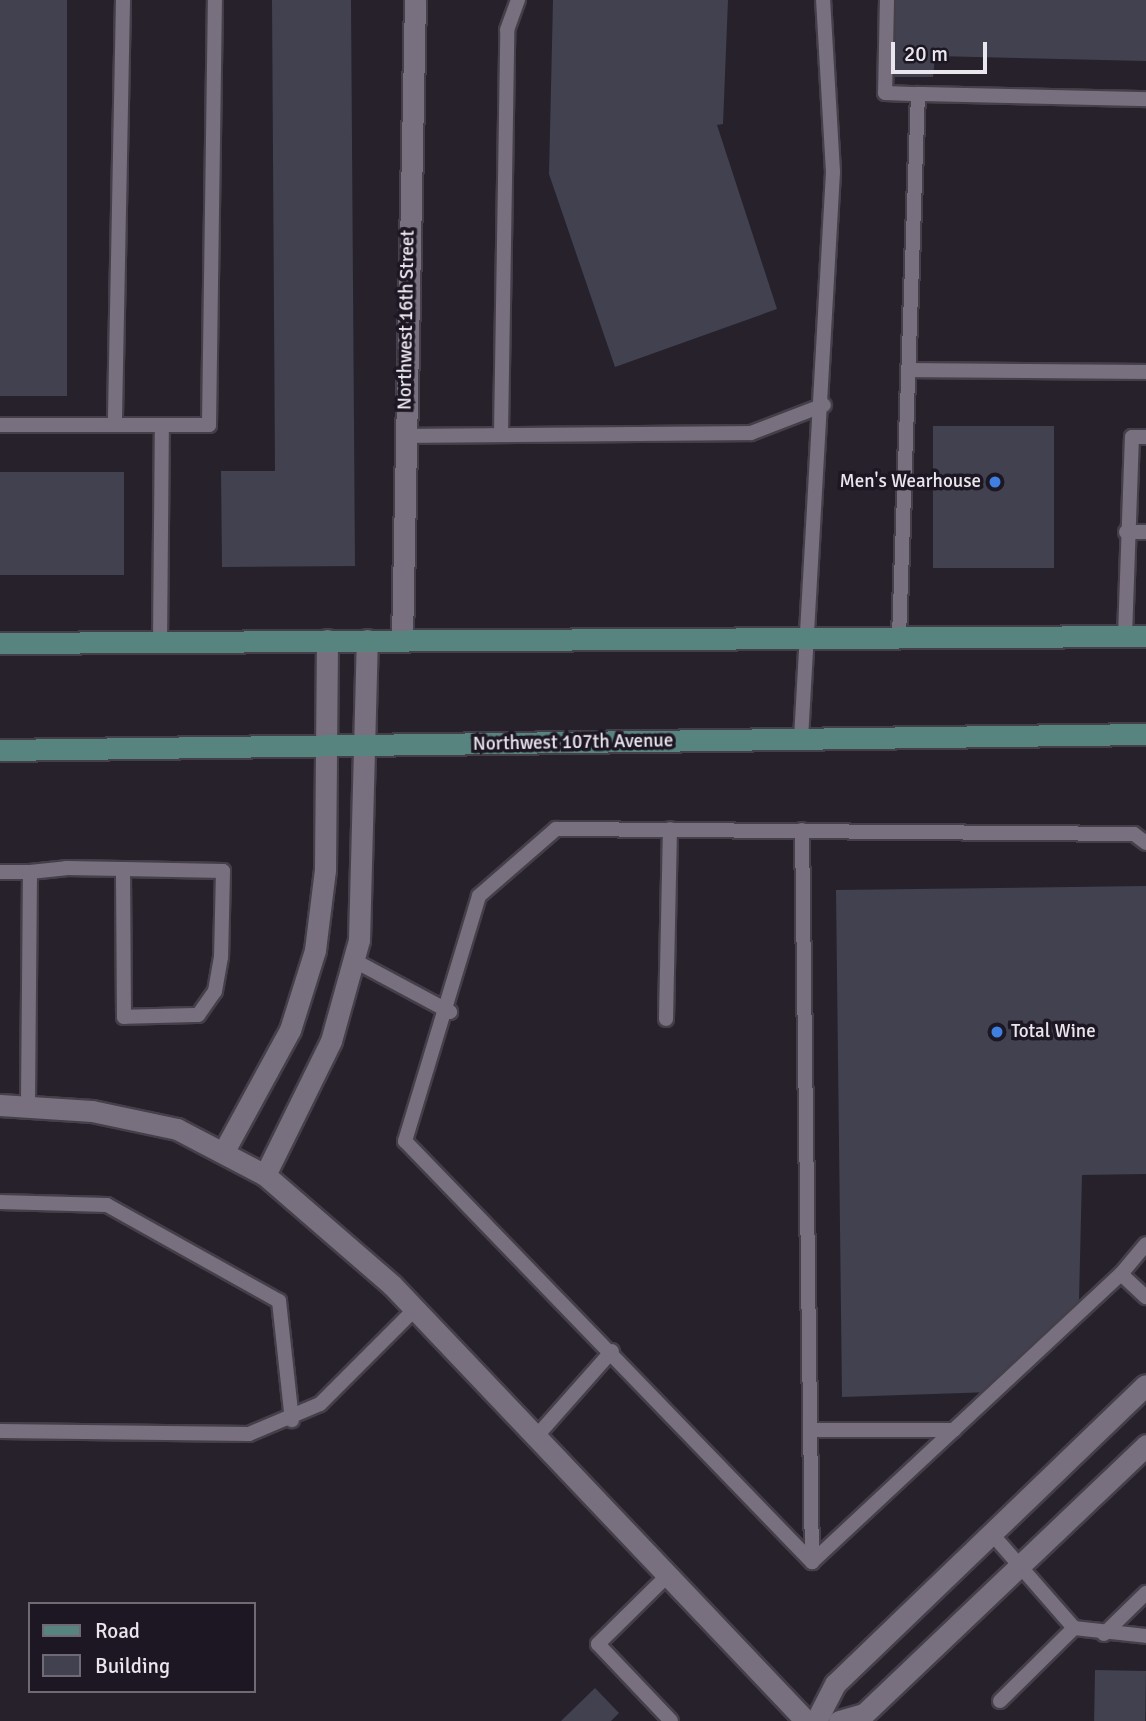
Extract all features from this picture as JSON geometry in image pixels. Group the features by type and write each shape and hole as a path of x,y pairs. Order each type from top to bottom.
{"main road":[{"path":"0,643 1135,636"},
{"name":"Northwest 107th Avenue","path":"0,750 1146,734"}],"street":[{"name":"Northwest 16th Street","path":"402,641 404,436 415,0"},
{"path":"224,1151 290,1030 313,960 324,886 327,640"},
{"path":"265,1175 331,1041 355,961 364,900 367,640"},
{"path":"0,1105 138,1119 224,1151 265,1175 415,1309 806,1721"},
{"path":"816,1721 835,1684 1146,1385"},
{"path":"839,1721 864,1714 1146,1444"}],"lane":[{"path":"115,425 123,0"},
{"path":"0,425 209,425 215,0"},
{"path":"501,434 507,30 516,6 504,0"},
{"path":"887,0 884,93 1146,99"},
{"path":"802,739 824,405 833,172 823,2"},
{"path":"899,637 918,94"},
{"path":"908,370 1146,372"},
{"path":"404,436 751,433 824,405"},
{"path":"160,642 162,425"},
{"path":"1135,636 1126,532 1132,437 1146,437"},
{"path":"1126,532 1146,532"},
{"path":"812,1562 612,1351 405,1141 450,1012 480,896 556,829 1133,834 1146,843"},
{"path":"666,1019 670,829"},
{"path":"802,830 812,1562"},
{"path":"0,872 123,869 223,871 219,968 215,991 198,1015 124,1017 123,869"},
{"path":"28,1106 30,872"},
{"path":"355,961 450,1012"},
{"path":"0,1202 107,1205 279,1301 292,1420"},
{"path":"812,1562 1121,1275 1146,1244"},
{"path":"1121,1275 1146,1297"},
{"path":"0,1431 233,1436 292,1420 320,1404 415,1309"},
{"path":"535,1438 612,1351"},
{"path":"810,1430 954,1430"},
{"path":"992,1534 1074,1628 1104,1634 1146,1636"},
{"path":"667,1576 598,1644 671,1721"},
{"path":"1104,1634 1146,1593"},
{"path":"1000,1701 1074,1628"}],"building":[{"path":"0,0 67,0 67,396 0,396"},
{"path":"272,0 351,0 355,566 222,567 221,471 275,471"},
{"path":"553,0 728,0 723,124 717,125 777,309 615,367 549,174"},
{"path":"895,0 1146,0 1146,61 935,56 933,77 894,77"},
{"name":"Men's Wearhouse","path":"933,426 1054,426 1054,568 933,568"},
{"path":"0,472 124,472 124,575 0,575"},
{"path":"1146,886 1146,1174 1082,1175 1079,1300 993,1392 842,1397 836,890"},
{"path":"1095,1670 1146,1671 1145,1721 1094,1721"},
{"path":"595,1688 619,1713 611,1721 561,1721"}],"place":[{"name":"Men's Wearhouse","path":"995,482"},
{"name":"Total Wine","path":"997,1032"}]}
